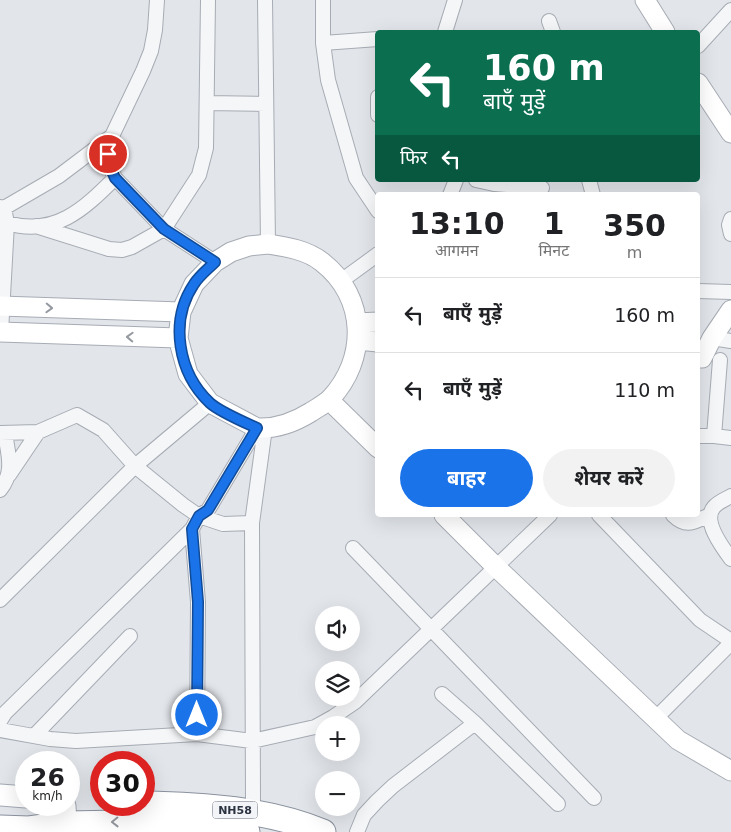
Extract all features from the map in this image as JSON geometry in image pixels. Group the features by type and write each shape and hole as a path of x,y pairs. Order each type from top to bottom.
{"highway":[{"name":"NH58","path":"155,810 192,805 272,816 323,832"},
{"path":"155,811 261,823 299,832"},
{"name":"NH58","path":"155,812 178,822 247,832"},
{"name":"NH58","path":"0,814 15,814"},
{"path":"180,814 272,832"},
{"name":"NH58","path":"0,828 29,829 55,816"}],"main road":[{"path":"0,795 15,796"}],"street":[{"path":"157,0 151,52 144,71 112,136 108,154 110,167 115,178 164,229 215,262"},
{"path":"36,226 108,249 122,250 132,247 164,229 199,174 206,148 208,0"},
{"path":"265,0 268,244"},
{"path":"323,0 323,43 328,80 356,178 375,206"},
{"path":"446,30 456,0"},
{"path":"645,0 664,30"},
{"path":"700,44 731,10"},
{"path":"323,43 375,39"},
{"path":"700,86 731,133"},
{"path":"206,103 266,104"},
{"path":"112,136 59,176 2,208 7,223 0,332 178,338"},
{"path":"7,223 21,227 50,224 86,207 115,178"},
{"path":"485,182 542,188"},
{"path":"731,219 729,225 731,234"},
{"path":"268,244 296,248 321,261 341,281 352,301 358,331 349,373 329,400 287,424 261,428 210,403 188,374 178,338 181,312 194,284 215,262 231,252 249,246 268,244"},
{"path":"341,281 375,256"},
{"path":"700,291 731,292"},
{"path":"1,306 181,312"},
{"path":"705,338 731,310"},
{"path":"358,331 375,323"},
{"path":"358,331 375,340"},
{"path":"705,338 731,341"},
{"path":"705,338 713,360 714,436"},
{"path":"329,400 375,445"},
{"path":"0,600 135,466 210,403"},
{"path":"3,484 10,468 2,433 38,432 77,414 103,430 135,466 182,505 199,516 223,524 252,522"},
{"path":"0,721 5,713 192,529 199,516 208,510 261,428"},
{"path":"252,802 252,522 261,428"},
{"path":"3,484 38,432"},
{"path":"700,436 731,438"},
{"path":"731,496 714,506 710,514 710,523 731,559"},
{"path":"675,517 680,522 687,524 710,514"},
{"path":"446,517 678,740 731,771"},
{"path":"0,730 76,741 197,734 252,741 315,727 333,718 355,702 548,517"},
{"path":"601,517 700,620 731,642 656,718"},
{"path":"192,529 198,602 197,734"},
{"path":"353,548 594,798"},
{"path":"34,736 130,636"},
{"path":"442,694 475,723 558,804"},
{"path":"357,832 364,815 392,786 475,723"}],"route":[{"path":"108,154 110,167 115,178 164,229 215,262 194,284 181,312 178,338 188,374 210,403 257,428 208,510 199,516 192,529 198,602 197,715"}]}
